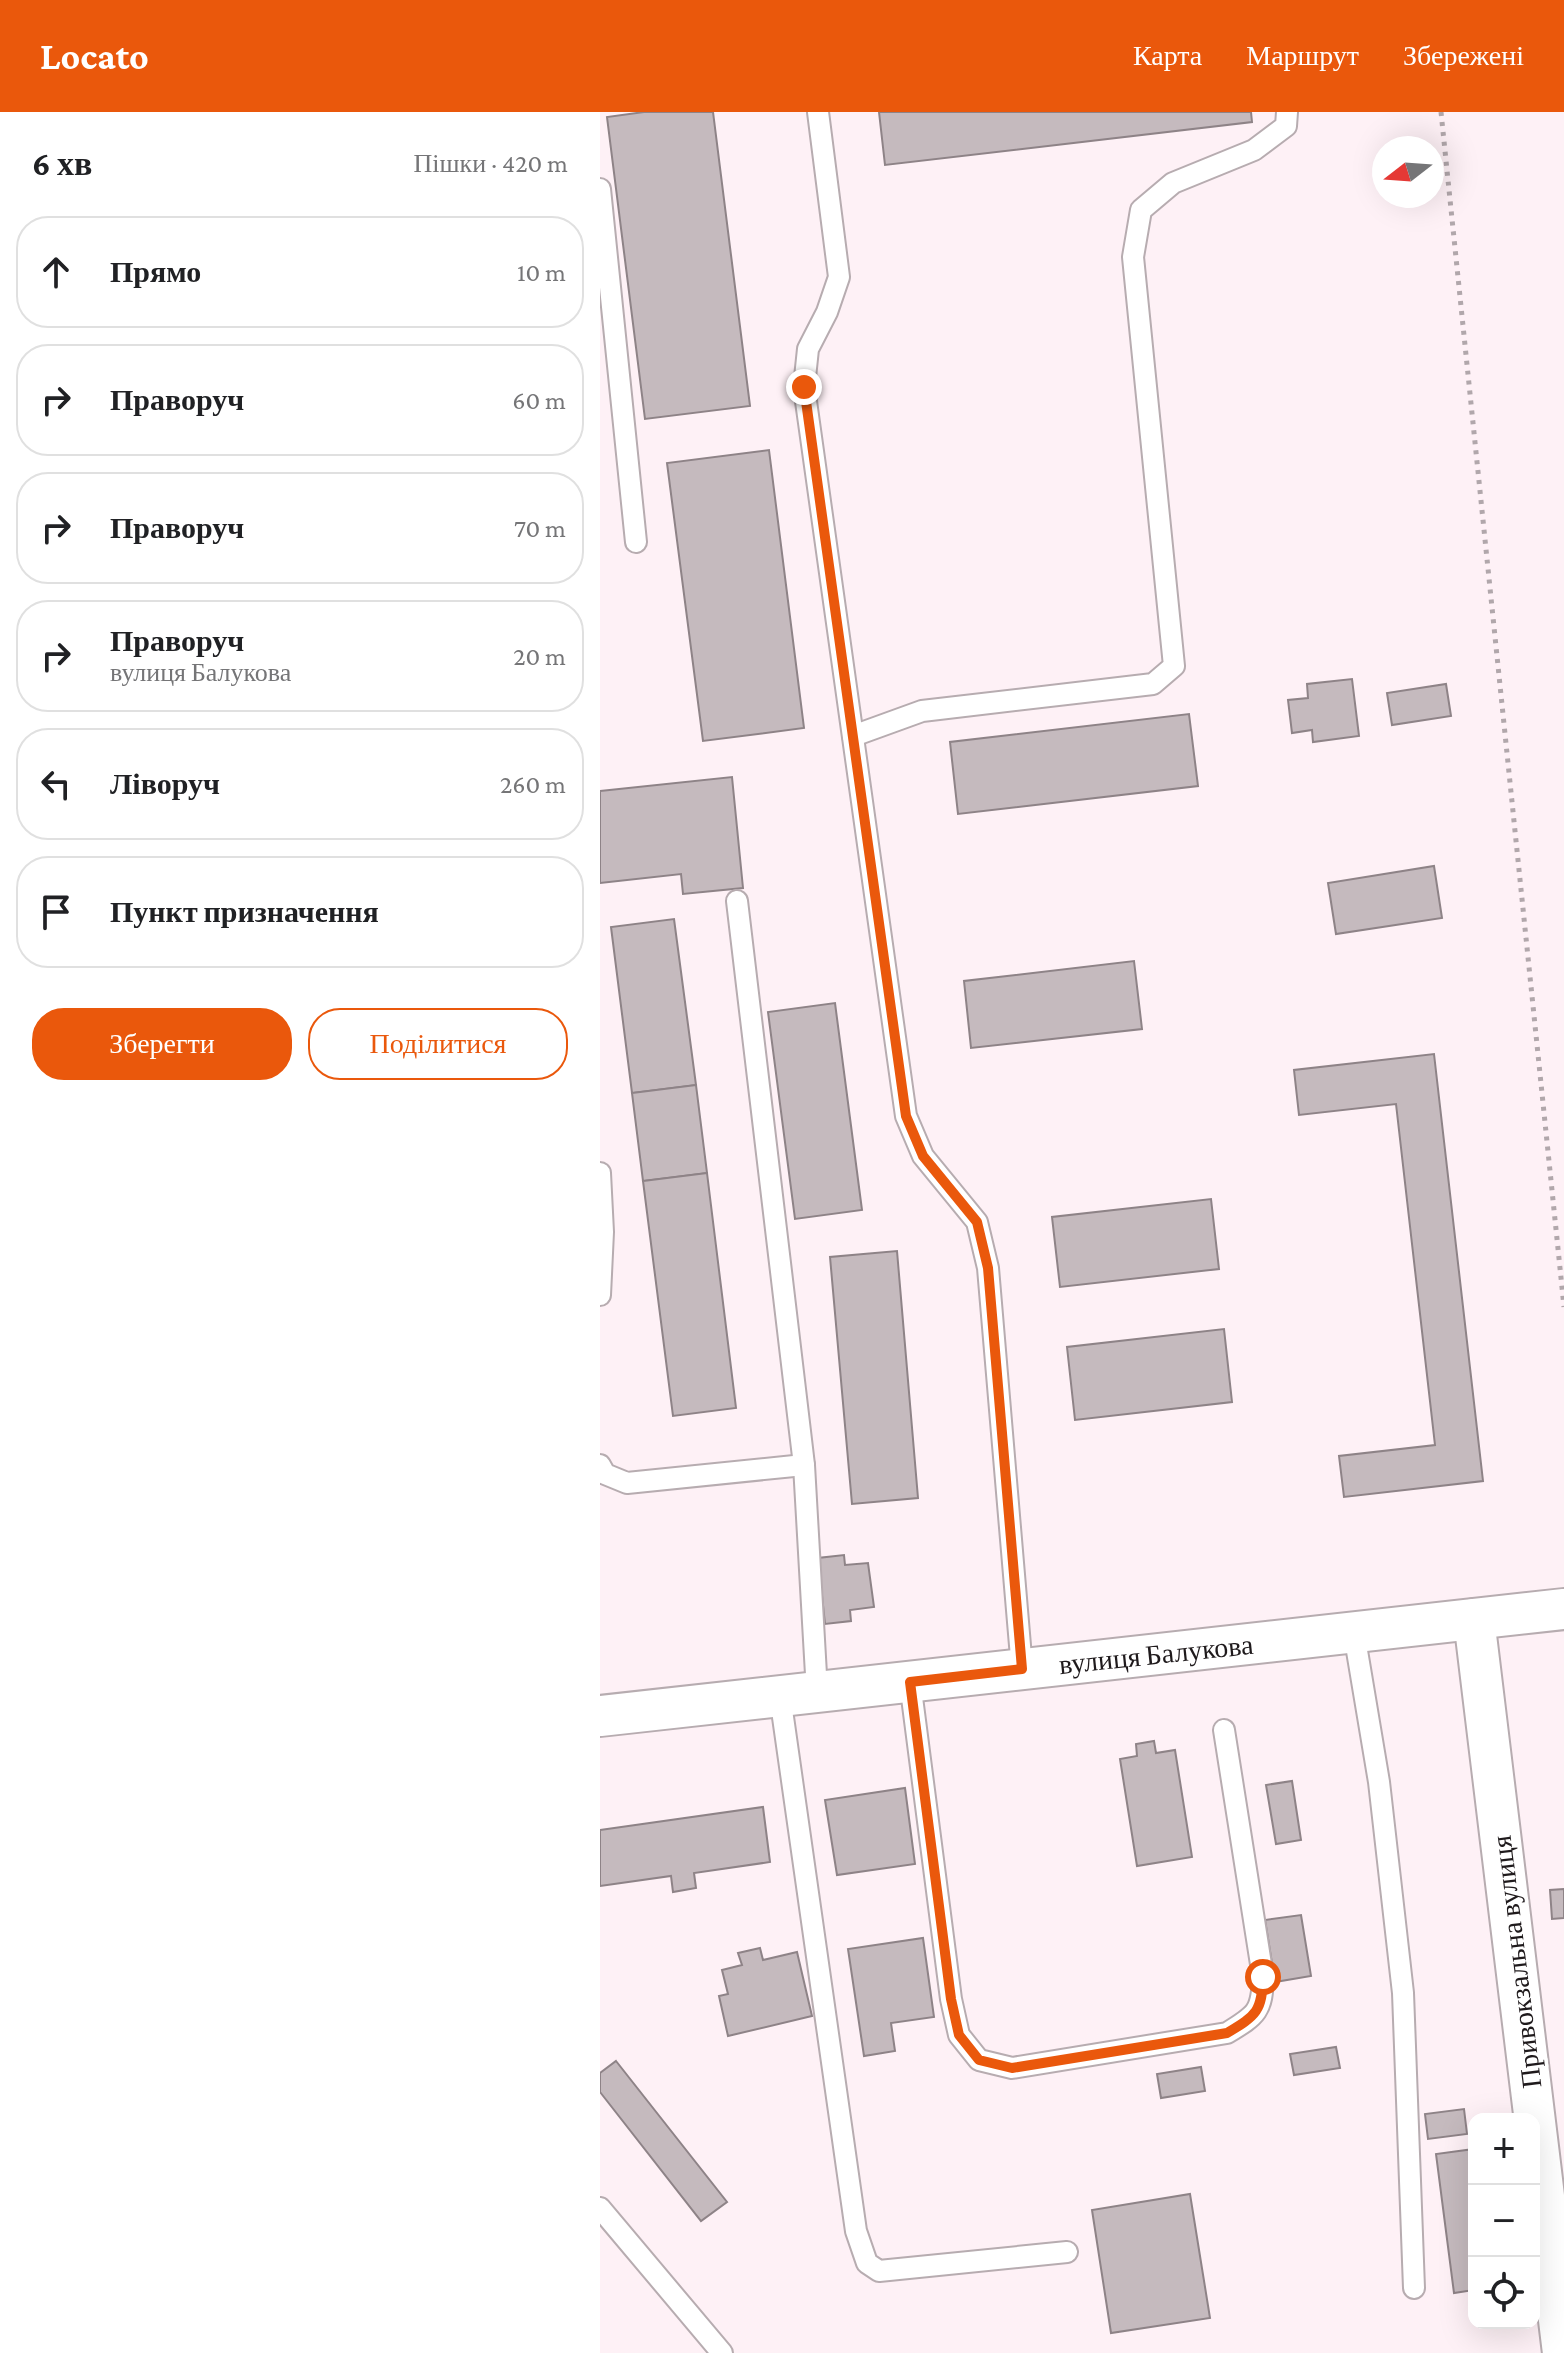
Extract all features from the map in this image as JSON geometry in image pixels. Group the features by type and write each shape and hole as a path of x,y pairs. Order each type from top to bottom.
{"street":[{"name":"вулиця Балукова","path":"600,1716 1564,1609"},
{"name":"Привокзальна вулиця","path":"1474,1619 1563,2353"}],"lane":[{"path":"818,112 839,277 827,312 808,349 804,387 906,1116 923,1156 977,1222 988,1268 1022,1669"},
{"path":"853,736 922,711 1153,684 1174,666 1133,257 1141,210 1173,183 1254,150 1290,117"},
{"path":"600,189 636,542"},
{"path":"737,901 804,1465 799,1694 856,2231 867,2263 879,2271 1067,2252"},
{"path":"600,1173 603,1232 600,1295"},
{"path":"600,1465 605,1474 627,1483 804,1465"},
{"path":"1354,1633 1379,1782 1403,1993 1414,2288"},
{"path":"910,1682 949,1984 959,2035 979,2060 1012,2068 1227,2033 1249,2020 1262,2002 1263,1977 1224,1730"},
{"path":"600,2208 722,2353"}],"path":[{"path":"1441,112 1564,1307"}],"building":[{"path":"644,112 713,112 750,406 645,419 607,117"},
{"path":"879,112 1251,112 1252,122 885,165"},
{"path":"769,450 804,728 703,741 667,463"},
{"path":"1352,679 1359,736 1313,742 1312,730 1292,733 1288,700 1308,698 1307,684"},
{"path":"1446,684 1451,716 1392,725 1387,693"},
{"path":"1189,714 1198,786 958,814 950,742"},
{"path":"732,777 743,888 683,894 681,874 600,883 600,791"},
{"path":"1434,866 1442,918 1336,934 1328,883"},
{"path":"674,919 696,1085 632,1093 611,927"},
{"path":"1134,961 1142,1029 971,1048 964,981"},
{"path":"835,1003 862,1210 795,1219 768,1012"},
{"path":"1434,1054 1483,1481 1344,1497 1339,1456 1435,1445 1396,1104 1299,1115 1294,1070"},
{"path":"696,1085 707,1173 643,1181 632,1093"},
{"path":"707,1173 736,1408 673,1416 643,1181"},
{"path":"1211,1199 1219,1269 1060,1287 1052,1217"},
{"path":"897,1251 918,1498 852,1504 830,1257"},
{"path":"1224,1329 1232,1402 1075,1420 1067,1347"},
{"path":"844,1555 845,1565 868,1563 874,1607 850,1610 851,1621 825,1624 818,1558"},
{"path":"1154,1741 1156,1753 1175,1750 1192,1857 1137,1866 1120,1759 1137,1756 1136,1744"},
{"path":"1292,1781 1301,1840 1276,1844 1266,1785"},
{"path":"905,1788 915,1864 837,1875 825,1800"},
{"path":"763,1807 770,1862 694,1873 696,1888 673,1892 671,1876 600,1886 600,1830"},
{"path":"1564,1889 1564,1918 1552,1919 1550,1890"},
{"path":"1301,1915 1311,1976 1275,1982 1265,1920"},
{"path":"923,1938 934,2017 891,2023 895,2051 864,2056 848,1949"},
{"path":"760,1948 763,1960 797,1952 812,2016 728,2036 719,1996 728,1994 722,1970 742,1965 738,1953"},
{"path":"1336,2047 1340,2068 1294,2075 1290,2054"},
{"path":"616,2061 727,2202 701,2221 600,2092 600,2073"},
{"path":"1201,2067 1205,2091 1161,2098 1157,2074"},
{"path":"1464,2109 1467,2134 1428,2139 1425,2114"},
{"path":"1468,2150 1468,2291 1454,2293 1436,2154"},
{"path":"1190,2194 1210,2318 1111,2333 1092,2210"}],"route":[{"path":"804,387 906,1116 923,1156 977,1222 988,1268 1022,1669 910,1682 951,1999 959,2035 979,2060 1012,2068 1227,2033 1249,2020 1262,2002 1263,1977"}]}
